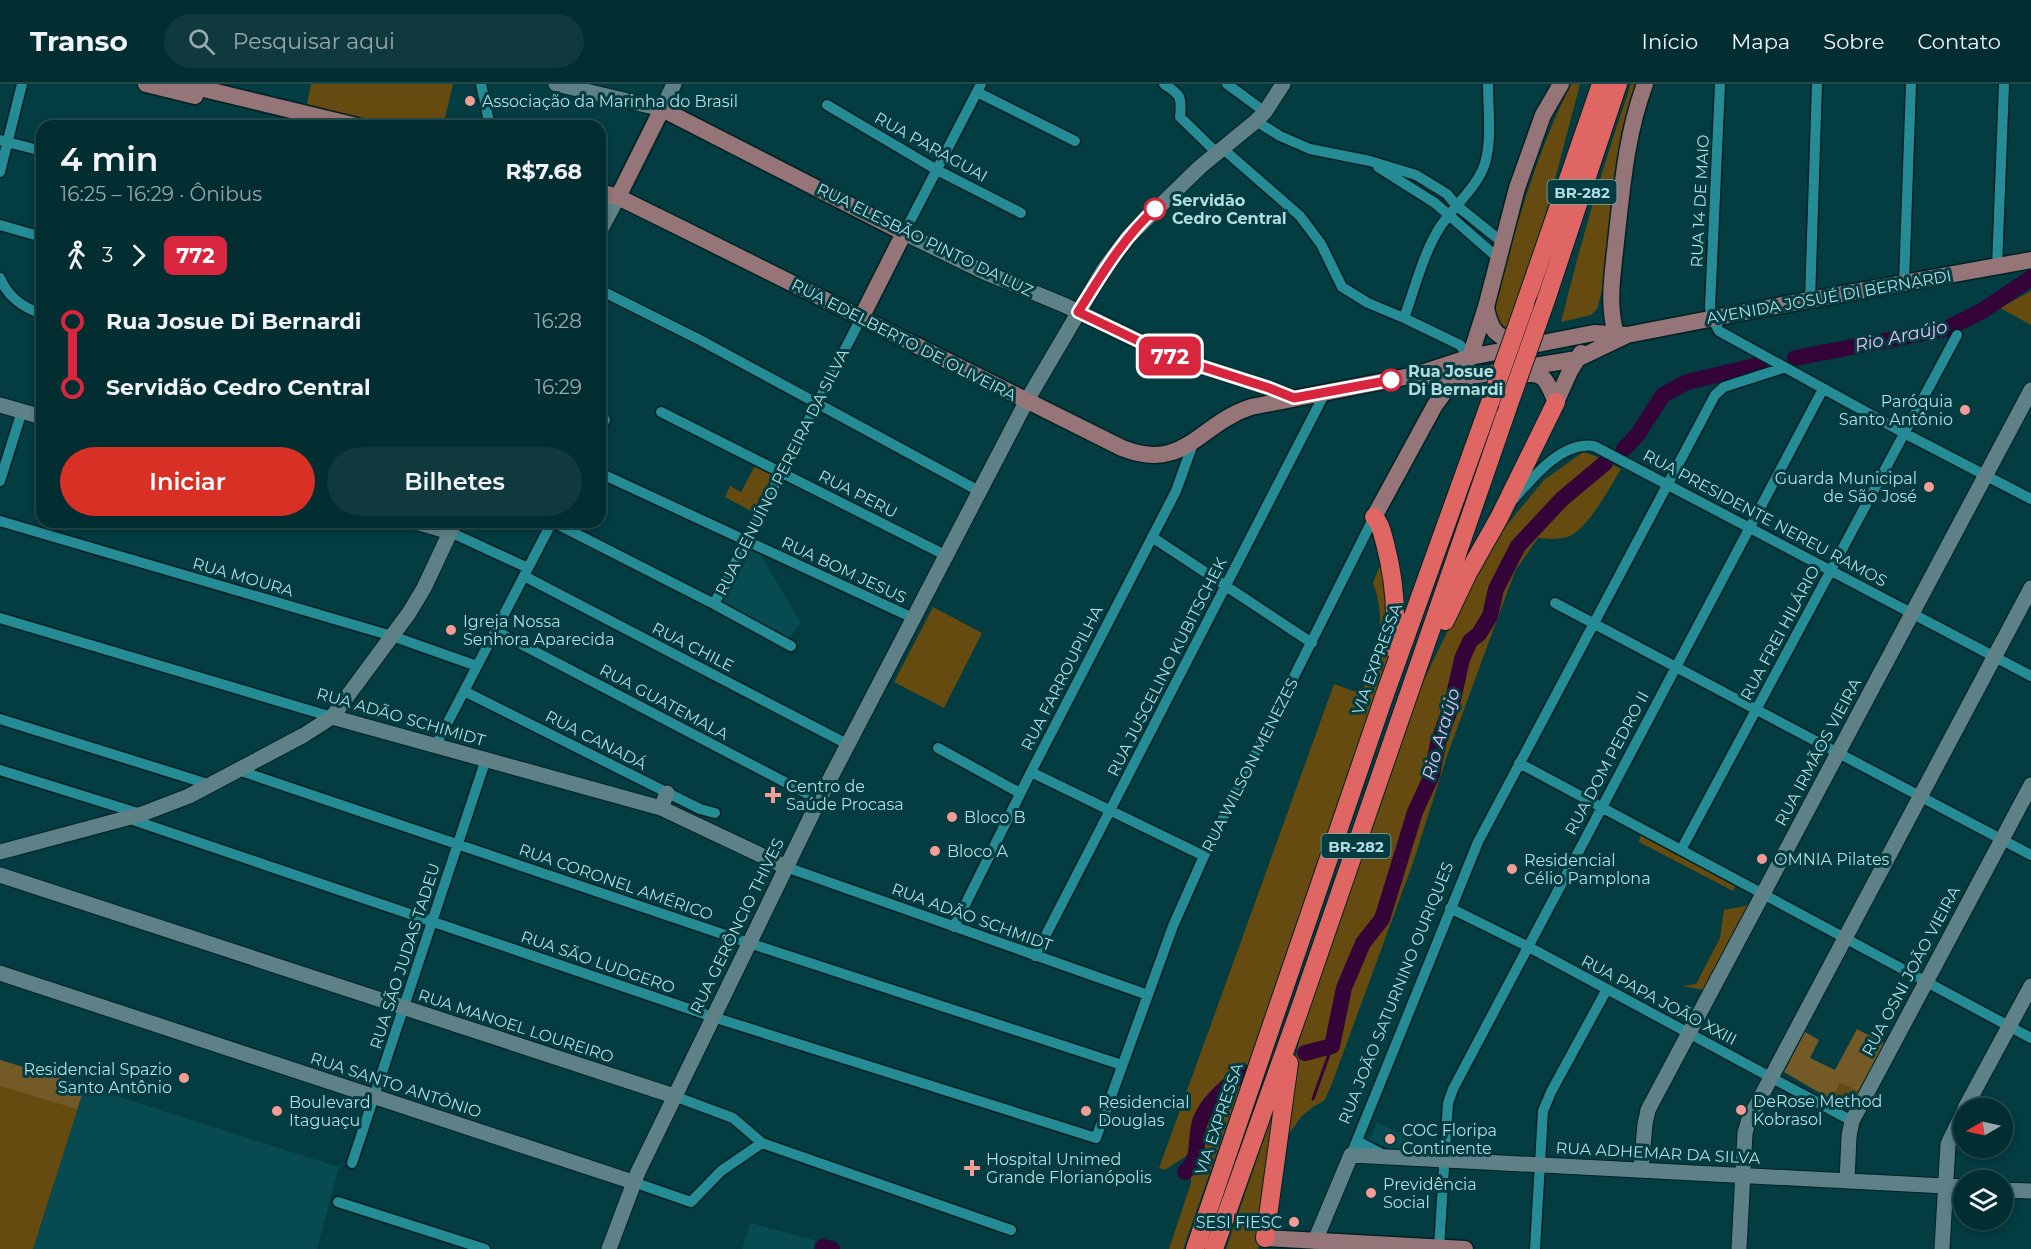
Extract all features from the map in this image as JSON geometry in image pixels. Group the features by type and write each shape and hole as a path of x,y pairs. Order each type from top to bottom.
{"highway":[{"name":"VIA EXPRESSA","path":"1195,1249 1384,697 1601,84"},
{"name":"BR-282","path":"1214,1249 1415,678 1618,84"},
{"path":"1415,678 1468,573 1499,518 1556,402"},
{"path":"1374,517 1380,525 1389,560 1396,609 1396,626 1384,697"},
{"path":"1263,1244 1282,1105 1298,1014"}],"main road":[{"path":"146,84 325,120"},
{"path":"183,84 299,120"},
{"name":"RUA WILSON MENEZES","path":"1374,517 1414,439 1435,405 1446,378 1470,357 1530,150 1560,84"},
{"path":"1622,335 1613,319 1612,288 1626,162 1645,84"},
{"path":"618,197 662,110"},
{"name":"RUA ELESBÃO PINTO DA LUZ","path":"662,110 904,233"},
{"name":"RUA EDELBERTO DE OLIVEIRA","path":"606,194 618,197 1026,402 1136,454 1167,455 1177,452 1194,441"},
{"name":"RUA GENUÍNO PEREIRA DA SILVA","path":"861,318 904,233"},
{"name":"AVENIDA JOSUÉ DI BERNARDI","path":"1415,375 1446,378 1480,375 1577,359 1622,335 2030,261"},
{"path":"1556,402 1577,359 1596,328 1612,288"},
{"path":"1486,307 1494,332 1513,340 1596,328"},
{"name":"AVENIDA JOSUÉ DI BERNARDI","path":"1194,441 1220,421 1240,410 1415,375 1470,357 1558,340 1596,328 1622,335"},
{"path":"1558,340 1577,359"},
{"path":"1470,357 1480,375"},
{"path":"1435,405 1452,392 1462,388 1536,373 1546,380 1556,402"},
{"path":"1263,1244 1315,1241 1465,1249"}],"street":[{"path":"0,172 4,141 22,84"},
{"path":"481,84 489,120"},
{"name":"RUA ELESBÃO PINTO DA LUZ","path":"556,84 662,110"},
{"path":"662,110 674,84"},
{"path":"1164,84 1179,96 1180,117 1300,216 1321,244 1342,287 1368,303 1460,345 1470,357"},
{"path":"1227,84 1280,136 1310,149 1370,161 1404,171 1426,181 1447,194 1500,250"},
{"name":"RUA GERÔNCIO THIVES","path":"609,1249 633,1182 847,744 1026,402 1078,312 1104,269 1132,231 1220,150 1260,117 1283,84"},
{"path":"1404,318 1431,245 1448,216 1482,172 1488,149 1488,84"},
{"name":"RUA 14 DE MAIO","path":"1712,318 1710,307 1720,84"},
{"path":"1810,300 1817,84"},
{"path":"1904,283 1911,84"},
{"path":"1997,267 2004,84"},
{"path":"979,88 1075,141"},
{"name":"RUA GENUÍNO PEREIRA DA SILVA","path":"904,233 979,88"},
{"name":"RUA PARAGUAI","path":"827,105 937,170 1021,213"},
{"path":"4,141 36,149"},
{"path":"1370,161 1435,203 1448,216 1500,250"},
{"path":"606,220 618,197"},
{"path":"0,225 36,235"},
{"name":"RUA ELESBÃO PINTO DA LUZ","path":"904,233 984,272 1078,312 1172,357 1294,398"},
{"path":"0,278 18,303 36,311"},
{"path":"606,293 700,340 979,491"},
{"name":"RUA GENUÍNO PEREIRA DA SILVA","path":"714,604 861,318"},
{"path":"1712,318 1719,332 2031,499"},
{"name":"RUA FREI HILÁRIO","path":"1681,850 1957,334"},
{"name":"RUA JOÃO SATURNINO OURIQUES","path":"1315,1241 1355,1148 1478,842 1668,484 1718,391 1783,368"},
{"name":"RUA DOM PEDRO II","path":"1439,1248 1450,1095 1824,389"},
{"name":"RUA IRMÃOS VIEIRA","path":"1641,1170 1648,1110 2031,390"},
{"name":"RUA JUSCELINO KUBITSCHEK","path":"1035,956 1326,391"},
{"path":"0,405 36,415"},
{"path":"0,481 21,411"},
{"name":"RUA PERU","path":"661,412 945,555"},
{"name":"RUA FARROUPILHA","path":"954,927 1020,793 1176,491 1194,441"},
{"name":"RUA PRESIDENTE NEREU RAMOS","path":"1499,518 1544,468 1560,455 1574,448 1594,446 2031,676"},
{"name":"RUA BOM JESUS","path":"606,476 913,618"},
{"name":"RUA WILSON MENEZES","path":"1096,1138 1173,926 1204,856 1374,517"},
{"name":"RUA MOURA","path":"0,521 392,636 477,666"},
{"path":"0,852 134,816 189,796 304,735 332,717 421,594 453,528"},
{"name":"RUA CHILE","path":"455,528 526,572 847,744"},
{"path":"436,746 549,528"},
{"path":"564,528 791,646"},
{"path":"1152,537 1312,643"},
{"path":"1738,1249 1746,1126 2031,588"},
{"path":"1555,603 2031,855"},
{"name":"RUA ADÃO SCHIMIDT","path":"0,618 332,717 661,808 786,867"},
{"name":"RUA GUATEMALA","path":"495,631 819,800"},
{"name":"RUA CANADÁ","path":"464,690 699,809 715,813"},
{"path":"0,719 211,785"},
{"path":"938,748 1020,793"},
{"name":"RUA SÃO JUDAS TADEU","path":"352,1163 486,759"},
{"path":"1519,763 2031,1038"},
{"name":"RUA SÃO LUDGERO","path":"0,770 432,922 713,1017 1096,1138"},
{"name":"RUA CORONEL AMÉRICO","path":"238,770 749,943 1122,1065"},
{"path":"1031,772 1204,856"},
{"name":"RUA OSNI JOÃO VIEIRA","path":"1847,1181 1852,1120 2031,785"},
{"path":"661,808 667,793"},
{"name":"RUA ADÃO SCHMIDT","path":"786,867 1148,995"},
{"name":"RUA MANOEL LOUREIRO","path":"0,875 674,1096 733,1119 762,1143 1011,1230"},
{"name":"RUA PAPA JOÃO XXIII","path":"1450,908 1527,946 1852,1120"},
{"name":"RUA SANTO ANTÔNIO","path":"0,973 691,1203 702,1188 721,1171 762,1143"},
{"path":"1970,1098 2031,986"},
{"path":"1535,1249 1542,1120 1546,1102 1607,989"},
{"path":"1942,1249 1948,1144 1953,1133"},
{"name":"RUA ADHEMAR DA SILVA","path":"1355,1148 1385,1156 1444,1160 1953,1186"},
{"path":"2013,1190 2031,1191"},
{"path":"338,1202 485,1249"}],"shaded area":[{"path":"311,84 453,84 444,120 353,120 306,109"},
{"path":"1571,84 1580,84 1548,206 1508,333 1496,321 1492,311 1536,167"},
{"path":"1631,84 1637,84 1615,173 1607,271 1597,309 1591,315 1561,322 1593,202"},
{"path":"2031,291 2031,325 2000,308"},
{"path":"1583,452 1621,469 1598,506 1577,532 1562,538 1538,538 1515,571 1448,753 1413,863 1331,1086 1324,1101 1301,1117 1288,1135 1294,1066 1300,1037 1417,696 1464,598 1506,526 1544,480"},
{"path":"755,466 773,475 753,512 725,497 730,486 741,492"},
{"path":"751,550 760,553 801,623 787,640 723,603"},
{"path":"1384,555 1391,643 1386,672 1183,1249 1169,1249 1191,1183 1189,1154 1165,1170 1159,1168 1334,684 1353,691 1362,690 1374,665 1380,638 1380,623 1373,583"},
{"path":"933,607 982,633 944,708 894,682"},
{"path":"1641,834 1736,885 1733,891 1639,842"},
{"path":"1755,904 1709,991 1682,986 1696,984 1720,938 1724,910"},
{"path":"1857,1029 1889,1046 1864,1094 1840,1083 1832,1100 1784,1072 1805,1032 1819,1040 1810,1058 1835,1070"},
{"path":"0,1060 85,1086 33,1249 0,1249"},
{"path":"0,1060 85,1086 77,1109 0,1086"},
{"path":"1840,1083 1864,1094 1853,1110 1832,1100"},
{"path":"85,1086 339,1167 317,1249 33,1249"},
{"path":"1272,1116 1263,1238 1258,1249 1226,1249"},
{"name":"COC Floripa Continente","path":"1377,1123 1410,1137 1402,1154 1369,1140"},
{"path":"750,1223 815,1240 813,1249 742,1249"}],"waterway":[{"name":"Rio Araújo","path":"1795,358 1946,329 1982,311 2031,278"},
{"name":"Rio Araújo","path":"1624,449 1638,434 1663,395 1687,382 1759,365"},
{"name":"Rio Araújo","path":"1305,1053 1332,1046 1344,988 1363,943 1382,919 1415,812 1432,775 1438,743 1452,704 1462,659 1470,641 1479,634 1490,616 1496,589 1518,546 1562,499 1605,463"},
{"path":"1313,1099 1332,1046"},
{"name":"Rio Araújo","path":"1185,1172 1191,1166 1196,1153 1199,1126 1204,1112 1219,1094 1243,1072"},
{"name":"Rio Araújo","path":"823,1247 832,1249"}],"bus line":[{"name":"772","path":"1155,209 1137,226 1117,251 1078,312 1172,357 1294,398 1391,380"}],"place":[{"name":"Associação da Marinha do Brasil","path":"470,101"},
{"name":"Servidão Cedro Central","path":"1155,209"},
{"name":"Rua Josue Di Bernardi","path":"1391,380"},
{"name":"Paróquia Santo Antônio","path":"1965,410"},
{"name":"Guarda Municipal de São José","path":"1929,487"},
{"name":"Igreja Nossa Senhora Aparecida","path":"451,630"},
{"name":"Centro de Saúde Procasa","path":"773,795"},
{"name":"Bloco B","path":"952,817"},
{"name":"Bloco A","path":"935,851"},
{"name":"OMNIA Pilates","path":"1762,859"},
{"name":"Residencial Célio Pamplona","path":"1512,869"},
{"name":"Residencial Spazio Santo Antônio","path":"184,1078"},
{"name":"DeRose Method Kobrasol","path":"1741,1110"},
{"name":"Boulevard Itaguaçu","path":"277,1111"},
{"name":"Residencial Douglas","path":"1086,1111"},
{"name":"COC Floripa Continente","path":"1390,1139"},
{"name":"Hospital Unimed Grande Florianópolis","path":"972,1168"},
{"name":"Previdência Social","path":"1371,1193"},
{"name":"SESI FIESC","path":"1294,1222"}]}
